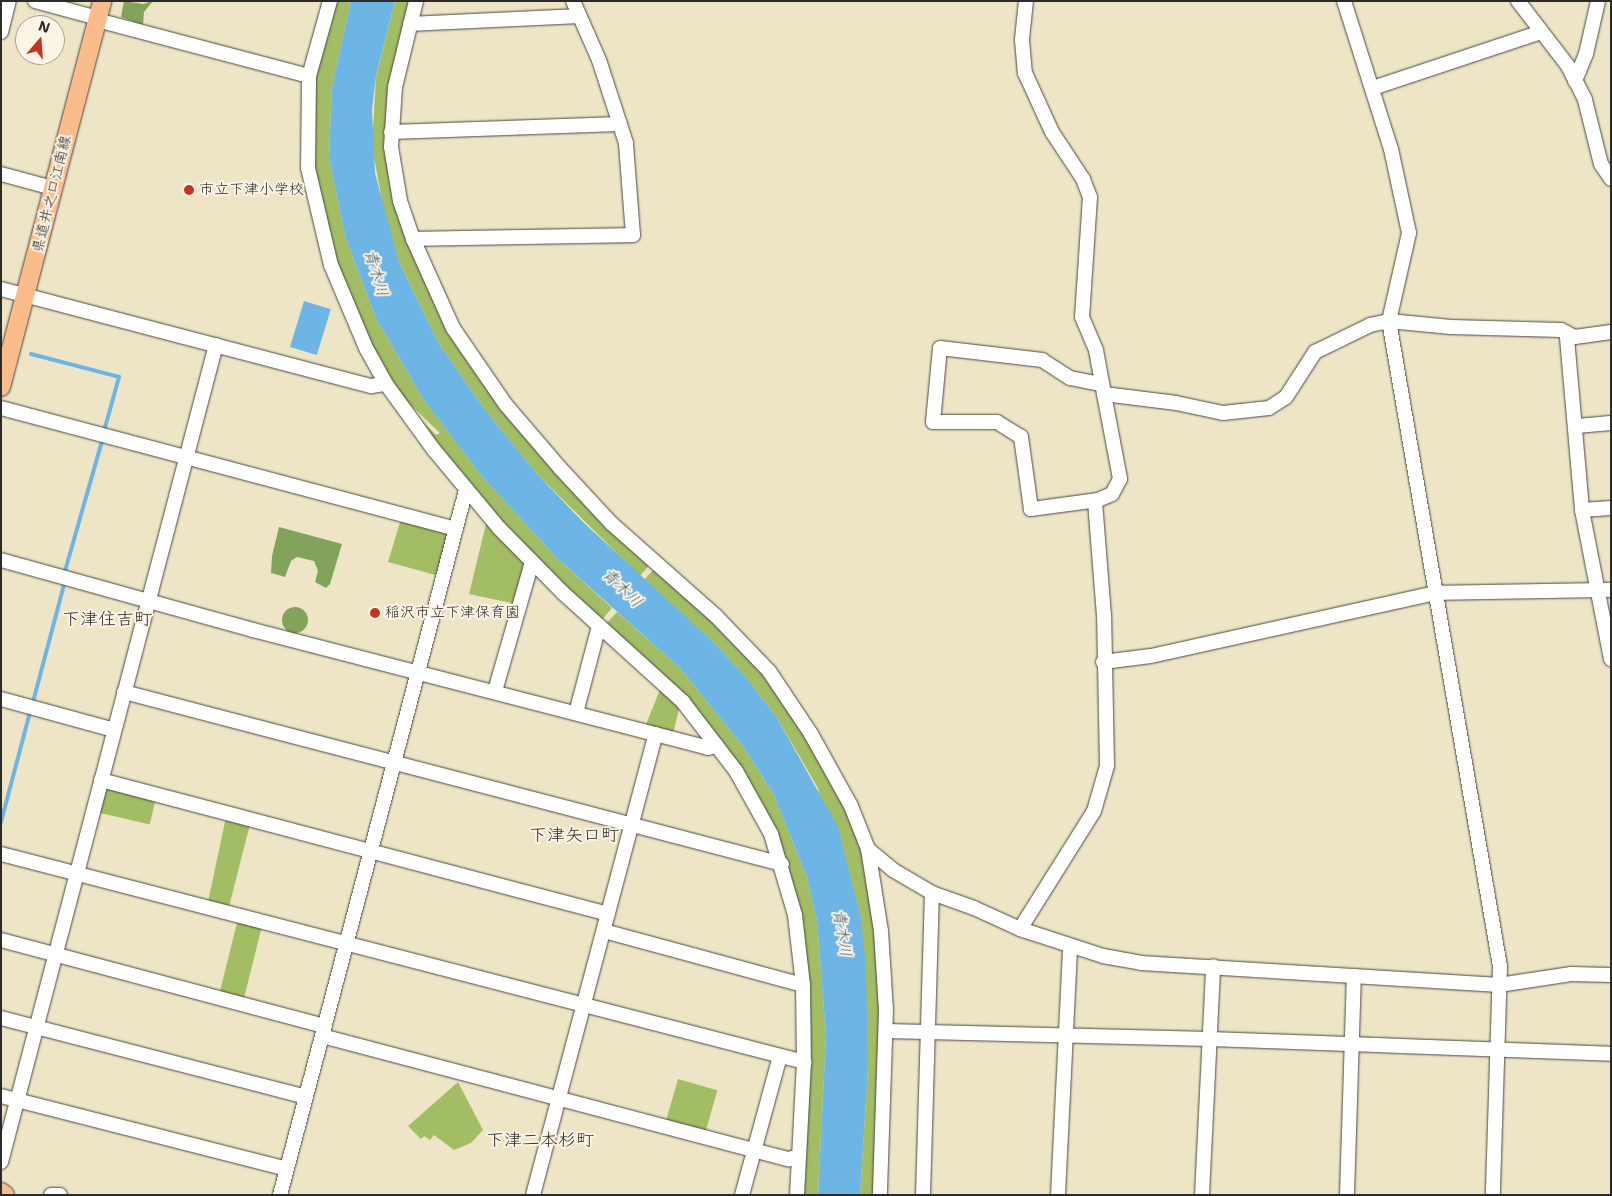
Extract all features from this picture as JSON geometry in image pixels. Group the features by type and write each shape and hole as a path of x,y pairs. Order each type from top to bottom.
{"main road":[{"name":"県道井之口江南線","path":"1,387 99,13"},
{"path":"1,1192 5,1195"}],"street":[{"path":"1,32 9,1"},
{"path":"35,1 99,13 309,76"},
{"path":"330,1 309,76 308,168 316,209 347,307 386,384 466,490 532,562 683,702 717,745 756,805 782,864 795,915 803,985 804,1062 797,1195"},
{"path":"416,1 395,87 391,132 400,200 412,239 453,328 506,405 612,524 716,616 769,671 811,734 851,806 868,849 881,931 886,1031 880,1195"},
{"path":"412,239 633,235 626,143 599,60 573,1"},
{"path":"1026,1 1022,40 1024,73 1052,132 1083,179 1090,197 1082,318 1096,350 1103,389 1120,479 1112,494 1095,500 1031,509 1021,437 997,422 934,422 940,348 1042,360 1070,378 1103,389 1224,413 1269,408 1286,397 1315,352 1370,325 1389,321 1451,327 1561,330 1574,337"},
{"path":"1344,1 1391,150 1409,233 1389,321 1500,966 1493,1195"},
{"path":"1518,1 1542,32 1575,81 1585,100 1601,164 1611,179"},
{"path":"1575,81 1586,54 1598,1"},
{"path":"410,24 579,16"},
{"path":"1373,88 1542,32"},
{"path":"391,132 620,124"},
{"path":"1,174 53,188"},
{"path":"1,289 370,386 386,384"},
{"path":"1611,332 1567,338 1577,426 1582,510 1604,591 1611,659"},
{"path":"1,1162 216,345"},
{"path":"1,408 455,529"},
{"path":"1577,426 1611,423"},
{"path":"280,1195 466,490"},
{"path":"1020,929 1094,811 1103,787 1107,736 1103,662 1104,616 1095,500"},
{"path":"1582,510 1611,508"},
{"path":"1,560 708,748 717,745"},
{"path":"495,691 532,562"},
{"path":"1103,662 1151,656 1436,593 1604,591"},
{"path":"576,713 599,626"},
{"path":"124,692 782,864"},
{"path":"1,699 114,730"},
{"path":"533,1195 656,734"},
{"path":"101,780 608,914"},
{"path":"868,849 893,870 932,894 974,908 1020,929 1070,946 1141,963 1500,985 1571,974 1611,974"},
{"path":"1,854 804,1062"},
{"path":"923,1195 932,894"},
{"path":"604,931 803,985"},
{"path":"1,940 559,1098 789,1159 799,1156"},
{"path":"1058,1195 1070,946"},
{"path":"1202,1195 1214,966"},
{"path":"1347,1195 1354,976"},
{"path":"1,1018 306,1097"},
{"path":"886,1031 1066,1034 1611,1054"},
{"path":"742,1195 780,1056"},
{"path":"1,1096 287,1169"},
{"path":"51,1195 60,1195"}],"green space":[{"path":"124,1 143,4 153,1 144,12 143,25 121,17"},
{"path":"335,1 351,1 332,87 329,157 346,239 376,318 422,397 480,474 556,557 612,608 600,622 491,514 410,409 436,435 440,433 397,392 370,346 335,263 313,169 314,79"},
{"path":"395,1 412,1 389,91 396,202 411,252 447,328 651,563 640,576 537,474 486,411 439,344 399,262 386,222 372,146 376,77"},
{"path":"401,519 447,532 450,536 439,576 388,562"},
{"path":"487,520 525,561 516,604 469,594"},
{"path":"279,527 342,544 330,584 326,588 315,582 318,571 314,561 297,557 291,561 285,577 271,573 272,556"},
{"path":"655,568 713,620 765,675 805,731 847,809 864,850 879,945 882,1034 874,1195 860,1195 868,1069 818,788 777,718 745,676 712,641 644,580"},
{"path":"295,607 304,611 308,620 304,629 295,633 286,629 282,620 286,611"},
{"path":"617,612 680,668 743,746 773,793 807,877 817,921 826,1036 818,1195 801,1195 800,913 739,768 605,625"},
{"path":"661,687 680,705 673,734 645,727"},
{"path":"103,787 156,799 150,824 97,812"},
{"path":"226,817 250,824 229,907 208,902"},
{"path":"238,919 262,925 244,1000 219,994"},
{"path":"678,1079 717,1090 704,1135 665,1124"},
{"path":"458,1082 483,1130 471,1143 454,1150 434,1135 430,1140 424,1136 421,1139 408,1126"}],"water":[{"name":"青木川","path":"351,1 395,1 376,76 372,110 375,173 399,262 439,344 486,411 537,474 583,522 712,641 745,676 777,718 838,827 861,918 866,968 868,1069 860,1195 818,1195 826,1036 817,921 807,877 773,793 743,746 680,668 556,557 480,474 422,397 376,318 346,239 329,157 332,87"},
{"path":"304,301 331,309 317,355 290,347"}],"waterway":[{"path":"31,354 119,377 104,431"},
{"path":"65,571 102,441"},
{"path":"33,702 65,581"},
{"path":"1,822 30,712"}],"place":[{"name":"市立下津小学校","path":"189,190"},
{"name":"稲沢市立下津保育園","path":"375,613"}],"district":[{"name":"下津住吉町","path":"107,619"},
{"name":"下津矢口町","path":"574,835"},
{"name":"下津二本杉町","path":"540,1140"}]}
